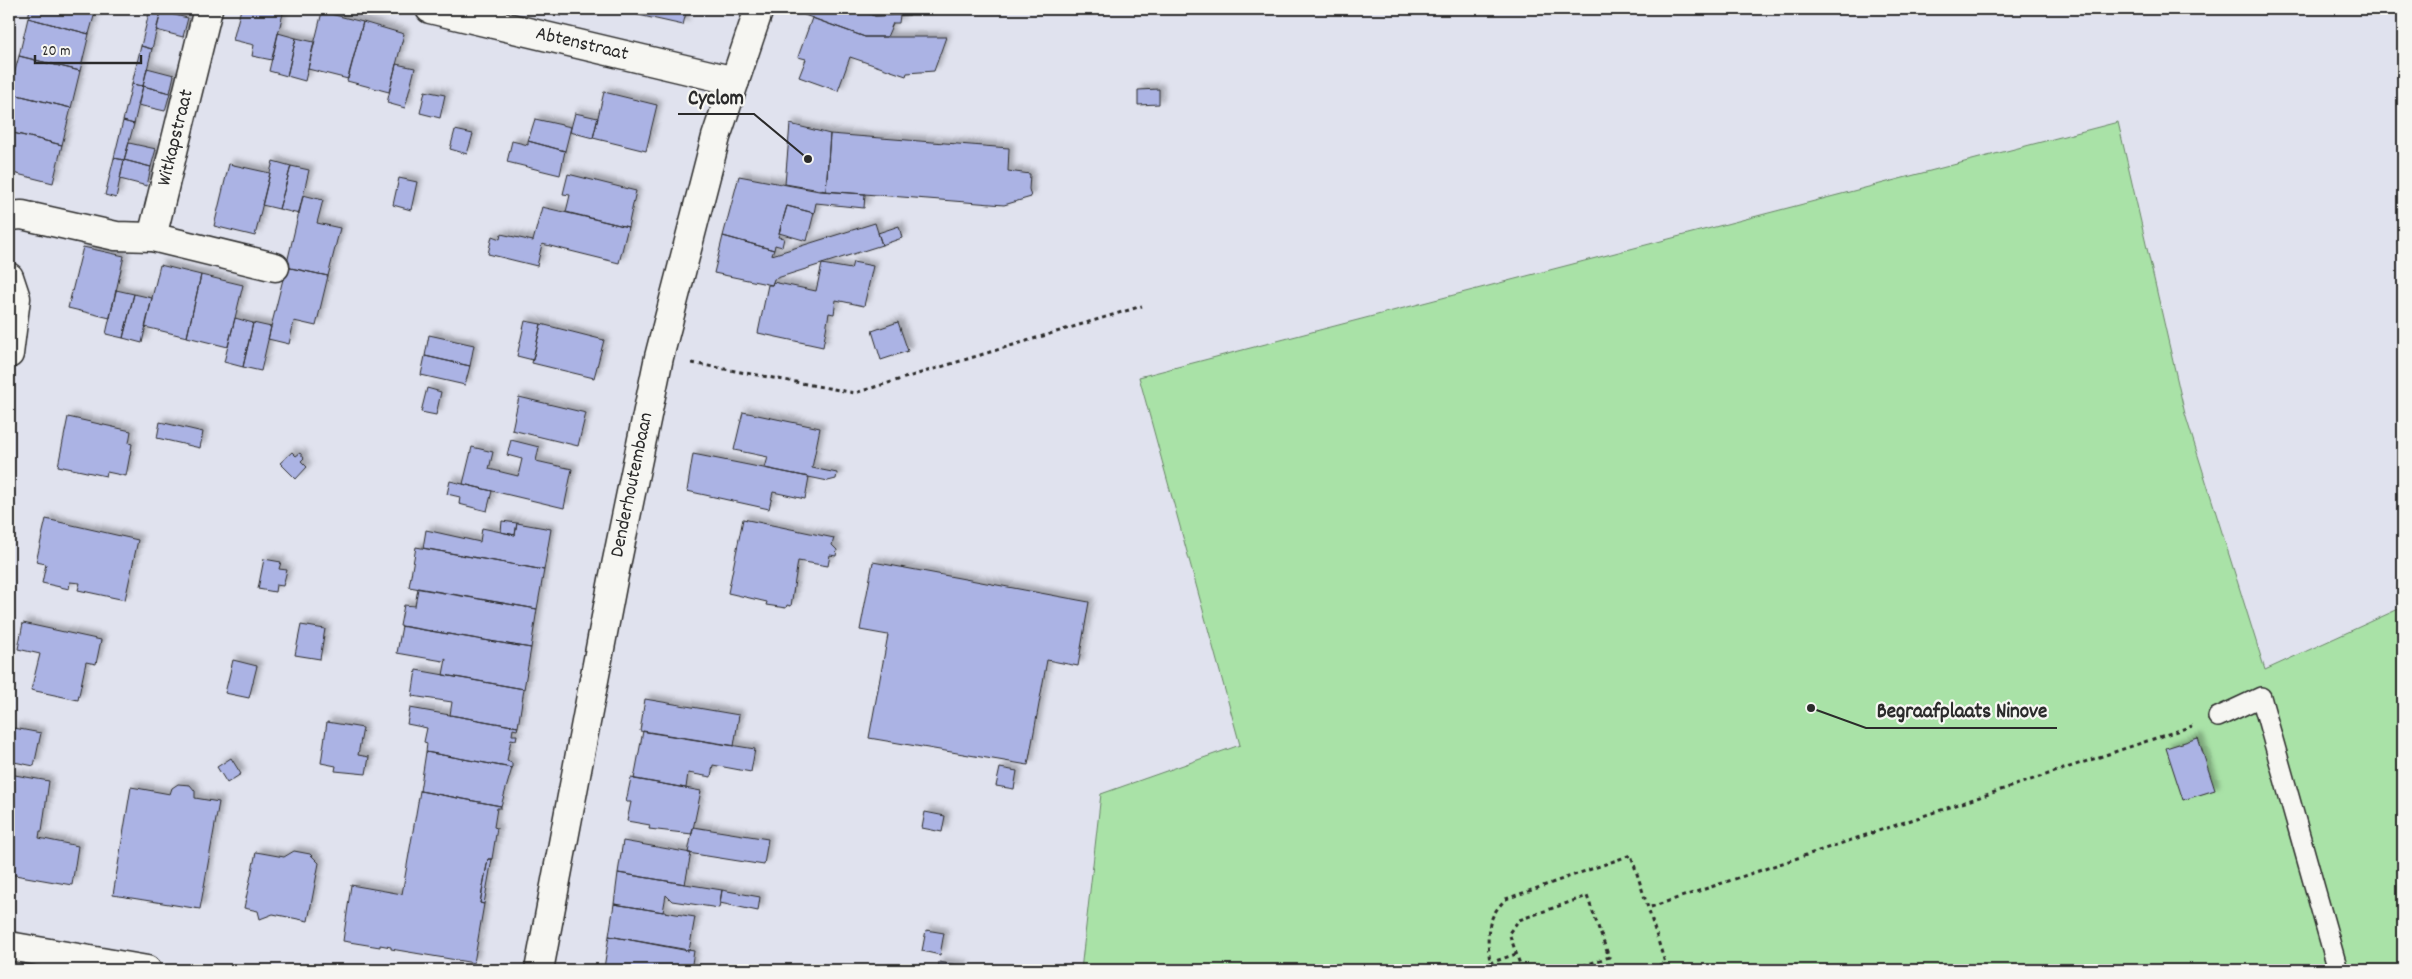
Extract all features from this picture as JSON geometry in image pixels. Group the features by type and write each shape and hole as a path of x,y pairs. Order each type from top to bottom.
{"street":[{"name":"Witkapstraat","path":"152,237 208,9"},
{"name":"Abtenstraat","path":"430,9 735,81"},
{"name":"Denderhoutembaan","path":"539,970 613,580 659,357 716,137 759,9"},
{"path":"9,216 22,216 116,236 152,237 275,267"},
{"path":"9,277 16,298 9,354"},
{"path":"9,946 147,970"}],"lane":[{"path":"2218,717 2261,697 2338,970"}],"path":[{"path":"659,357 855,393 1142,306"},
{"path":"1648,908 2218,717"},
{"path":"1494,970 1490,963 1489,925 1494,910 1506,899 1631,855 1665,963 1644,970"},
{"path":"1522,970 1509,933 1519,920 1587,896 1608,957 1570,970"},
{"path":"1468,970 1516,954"}],"green space":[{"path":"2118,122 2185,414 2265,670 2403,607 2403,970 1081,970 1101,794 1240,745 1139,377"}],"building":[{"path":"30,9 96,9 89,34 28,18"},
{"path":"150,9 161,12 152,49 141,46"},
{"path":"241,9 284,9 272,60 252,56 254,45 233,40"},
{"path":"532,9 562,9 561,16"},
{"path":"626,9 687,9 683,25 625,12"},
{"path":"788,9 855,9 875,16 900,15 899,23 893,23 887,37 865,37"},
{"path":"855,9 910,9 910,15 875,16"},
{"path":"161,12 188,18 183,37 156,30"},
{"path":"322,12 363,22 348,79 308,69"},
{"path":"28,18 89,34 80,71 19,56"},
{"path":"812,18 865,37 946,37 934,71 907,73 906,76 850,57 838,91 799,77 806,59 798,57"},
{"path":"363,22 404,34 389,92 347,81"},
{"path":"278,33 296,38 287,76 269,71"},
{"path":"296,38 314,42 305,81 287,76"},
{"path":"141,46 152,49 143,86 132,84"},
{"path":"19,56 80,71 71,108 9,93"},
{"path":"396,64 415,68 405,108 387,103"},
{"path":"147,68 174,75 170,93 143,86"},
{"path":"132,84 143,86 134,124 123,121"},
{"path":"143,86 170,93 165,111 138,105"},
{"path":"1159,89 1159,104 1138,105 1138,90"},
{"path":"425,91 445,95 440,118 420,113"},
{"path":"604,92 657,105 646,151 593,138"},
{"path":"9,93 71,108 62,145 9,132"},
{"path":"575,113 598,118 593,138 570,132"},
{"path":"535,119 571,127 565,151 528,141"},
{"path":"123,121 134,124 124,160 114,158"},
{"path":"790,124 830,134 826,191 785,184"},
{"path":"455,130 473,134 467,154 450,149"},
{"path":"9,132 62,145 53,183 9,172"},
{"path":"830,134 1009,148 1008,171 1030,174 1029,189 1031,197 1004,205 826,191"},
{"path":"512,141 528,145 528,141 565,151 560,175 507,162"},
{"path":"129,143 156,149 151,167 124,160"},
{"path":"114,158 124,160 116,198 105,195"},
{"path":"124,160 151,167 147,186 120,179"},
{"path":"273,161 291,166 279,209 262,205"},
{"path":"229,164 270,173 255,236 214,226"},
{"path":"291,166 309,170 299,214 279,209"},
{"path":"568,174 636,191 628,227 566,212 570,195 563,194"},
{"path":"739,176 819,191 865,194 864,208 816,203 814,213 787,206 778,237 784,238 782,247 775,245 774,250 723,236"},
{"path":"399,178 417,182 411,210 393,205"},
{"path":"303,195 323,200 317,223 340,228 328,276 286,267"},
{"path":"787,206 814,213 807,241 779,233"},
{"path":"542,207 628,227 619,263 542,244 537,266 488,254 492,236 500,239 501,234 533,241"},
{"path":"875,223 882,245 774,279 772,285 714,273 723,236 774,250 772,255"},
{"path":"899,226 902,238 882,245 878,233"},
{"path":"83,247 124,256 110,318 68,308"},
{"path":"853,262 873,266 864,306 836,300 834,314 829,313 823,347 758,333 768,285 772,285 773,282 816,291 822,264 851,269"},
{"path":"160,265 201,275 187,337 145,327"},
{"path":"286,267 328,276 316,326 294,321 289,344 268,339"},
{"path":"201,275 243,285 228,347 187,337"},
{"path":"116,290 134,294 123,338 106,334"},
{"path":"134,294 152,298 142,343 123,338"},
{"path":"235,318 253,323 243,367 224,362"},
{"path":"525,321 541,324 533,360 517,356"},
{"path":"898,322 908,351 881,360 872,331"},
{"path":"253,323 271,327 261,371 243,367"},
{"path":"541,324 604,340 594,378 532,363"},
{"path":"429,335 474,345 470,366 425,356"},
{"path":"425,356 470,366 465,385 421,375"},
{"path":"427,388 441,392 436,415 421,412"},
{"path":"519,397 586,413 578,446 512,430"},
{"path":"743,412 820,428 812,468 837,473 836,479 828,481 765,468 768,457 734,450"},
{"path":"68,417 131,431 129,443 132,444 126,476 107,472 106,476 58,466"},
{"path":"160,422 203,432 200,448 157,438"},
{"path":"511,440 539,447 536,461 572,469 564,508 463,484 472,447 493,452 489,469 518,476 522,459 507,455"},
{"path":"292,452 296,456 300,453 304,458 301,461 307,467 296,479 280,463"},
{"path":"693,454 809,477 805,499 773,492 769,509 687,491"},
{"path":"450,481 492,491 487,511 459,504 460,497 447,494"},
{"path":"46,519 138,540 125,600 78,590 80,583 70,582 69,589 42,583 46,564 36,562"},
{"path":"743,519 834,538 832,545 837,550 836,556 830,555 828,566 798,561 791,606 787,605 786,608 766,605 767,602 728,593"},
{"path":"502,521 517,523 515,535 501,532"},
{"path":"517,523 551,529 544,570 423,548 426,530 480,542 482,528 515,535"},
{"path":"416,547 544,570 537,609 409,587"},
{"path":"264,559 281,562 279,569 287,570 283,586 276,585 275,592 258,589"},
{"path":"873,562 1089,602 1078,666 1047,660 1028,765 869,738 888,635 860,630"},
{"path":"418,588 537,609 531,648 400,626 404,605 415,606"},
{"path":"23,623 101,640 96,664 86,662 78,700 31,690 40,654 18,649"},
{"path":"301,625 325,629 320,659 295,655"},
{"path":"402,626 531,648 524,689 443,675 446,659 443,661 397,653"},
{"path":"233,660 257,666 249,698 225,693"},
{"path":"416,670 524,689 518,727 450,715 452,702 412,696"},
{"path":"645,699 739,715 734,746 640,731"},
{"path":"410,708 518,727 517,730 513,729 512,735 517,735 516,740 511,739 507,761 512,763 512,768 426,752 427,743 424,742 427,728 407,724"},
{"path":"327,722 363,728 358,755 369,757 366,774 335,771 336,766 321,763"},
{"path":"14,728 41,733 34,766 9,761"},
{"path":"643,731 755,749 751,772 713,765 711,777 688,773 686,788 634,779"},
{"path":"2198,738 2215,790 2183,800 2166,748"},
{"path":"426,752 512,768 501,806 420,791"},
{"path":"231,758 241,774 227,783 217,767"},
{"path":"1000,768 1017,771 1014,789 996,786"},
{"path":"9,774 49,781 42,831 40,831 39,838 78,846 72,885 9,874"},
{"path":"631,778 701,791 692,834 649,829 650,825 627,821 631,802 626,802"},
{"path":"178,784 190,785 195,791 195,798 219,802 200,909 113,895 131,787 170,794 172,788"},
{"path":"420,791 501,806 501,808 497,808 494,827 497,828 492,859 488,859 480,903 484,904 474,963 391,949 391,947 380,945 380,947 343,941 351,885 402,894"},
{"path":"925,812 945,816 942,832 922,828"},
{"path":"693,827 768,839 764,865 688,853"},
{"path":"623,841 691,853 685,884 618,873"},
{"path":"294,851 310,854 319,863 308,921 273,914 260,919 258,911 244,908 256,852 284,857"},
{"path":"488,859 492,859 484,904 480,903"},
{"path":"618,873 722,890 719,908 672,901 666,895 663,912 614,904"},
{"path":"722,890 760,897 758,911 720,903"},
{"path":"614,904 695,917 689,951 609,936"},
{"path":"926,930 944,933 940,955 922,951"},
{"path":"609,936 694,951 691,970 617,970 604,968"},
{"path":"939,962 964,966 963,970 938,970"}],"place":[{"name":"Cyclom","path":"808,159"},
{"name":"Begraafplaats Ninove","path":"1811,708"}]}
